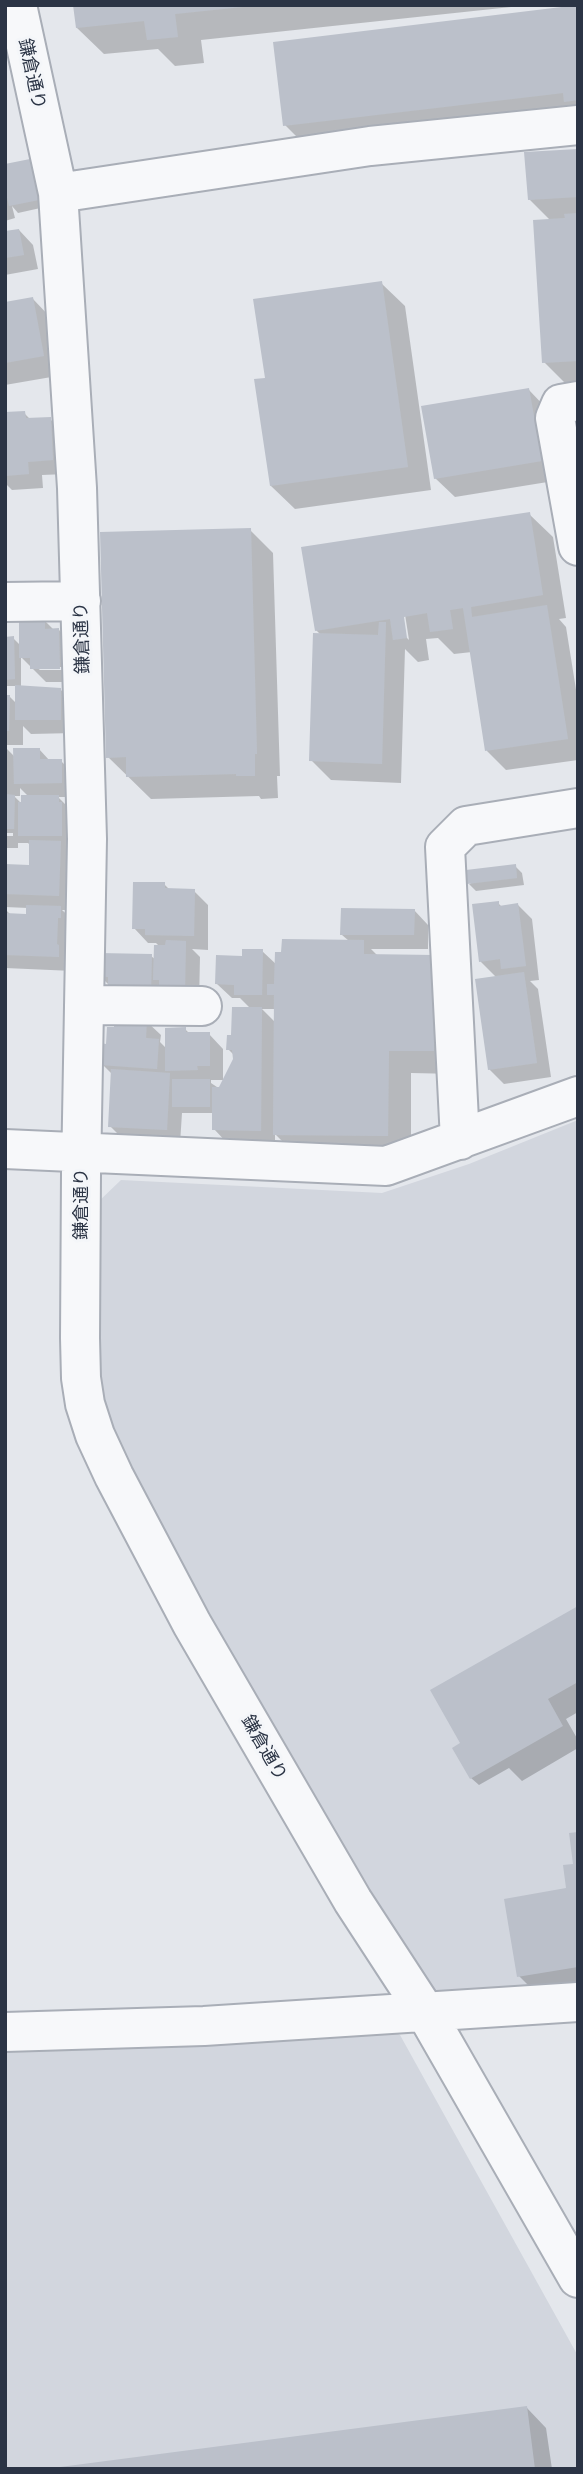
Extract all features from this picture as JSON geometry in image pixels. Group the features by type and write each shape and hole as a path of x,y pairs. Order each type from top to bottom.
{"street":[{"name":"鎌倉通り","path":"17,5 58,193 76,475 88,839 81,1154 81,1378 85,1404 95,1436 114,1476 192,1624 353,1901 426,2012 578,2278"},
{"path":"58,193 370,146 578,124"},
{"path":"578,401 562,404 555,418 578,545"},
{"path":"5,602 80,601"},
{"path":"460,1140 444,847 466,826 578,808"},
{"path":"84,1005 202,1006"},
{"path":"5,1149 386,1166 578,1096"},
{"path":"5,2032 204,2026 578,2002"}],"shaded area":[{"path":"578,1120 578,1989 432,1993 214,1627 144,1495 108,1416 101,1388 97,1203 121,1180 382,1193 469,1164"},
{"path":"386,2028 400,2035 578,2356 578,2469 5,2469 5,2046"}],"building":[{"path":"73,5 242,7 175,14 178,37 147,40 144,21 76,28"},
{"path":"578,5 578,100 564,102 563,93 283,126 273,42"},
{"path":"578,149 578,197 528,200 524,152"},
{"path":"30,159 39,200 9,206 5,189 5,164"},
{"path":"578,213 578,361 542,363 533,220 565,218 564,214"},
{"path":"19,229 24,255 5,258 5,231"},
{"path":"382,281 408,467 270,486 254,379 265,378 253,299"},
{"path":"33,297 44,356 5,363 5,302"},
{"path":"529,388 542,461 434,479 421,406"},
{"path":"25,411 26,418 51,417 53,460 28,462 29,474 5,476 5,412"},
{"path":"530,512 543,595 471,607 472,617 547,605 568,739 485,751 463,608 450,610 453,629 430,632 427,613 404,617 407,638 393,640 390,619 315,631 301,547"},
{"path":"251,528 257,754 255,776 236,774 126,777 126,757 106,758 100,532"},
{"path":"19,619 45,619 45,629 59,628 60,669 30,669 30,658 19,658"},
{"path":"379,622 386,622 382,764 309,761 313,633 378,635"},
{"path":"14,636 15,679 5,680 5,637"},
{"path":"15,685 61,688 61,720 15,720"},
{"path":"5,695 10,695 9,731 5,731"},
{"path":"13,748 40,748 40,759 62,759 62,783 14,784"},
{"path":"5,794 15,795 14,829 5,829"},
{"path":"21,795 59,795 59,802 62,802 62,836 18,836 18,802 21,802"},
{"path":"29,840 61,841 59,896 5,894 5,864 29,865"},
{"path":"516,864 517,878 467,884 466,870"},
{"path":"133,882 165,882 165,888 195,889 194,936 145,935 145,929 132,929"},
{"path":"499,901 499,906 518,903 526,966 501,969 500,959 479,962 472,904"},
{"path":"26,905 61,906 61,918 58,918 59,957 5,955 5,913 26,914"},
{"path":"341,908 415,909 414,935 340,935"},
{"path":"282,939 364,940 364,954 434,955 434,1051 389,1051 388,1136 273,1135 274,995 267,995 267,984 274,984 275,952 281,952"},
{"path":"166,940 186,941 185,991 163,991 159,980 153,980 154,945 165,945"},
{"path":"242,949 263,949 262,995 234,995 234,985 215,984 216,955 242,956"},
{"path":"99,953 152,954 151,992 108,992 108,977 98,976"},
{"path":"524,972 537,1063 488,1070 475,979"},
{"path":"232,1007 262,1007 261,1131 212,1130 212,1087 219,1087 233,1059 232,1050 226,1050 227,1035 231,1035"},
{"path":"114,1017 147,1019 146,1038 159,1039 157,1069 100,1065 101,1043 106,1044 107,1027 114,1027"},
{"path":"186,1027 186,1032 210,1032 210,1066 197,1066 198,1070 165,1071 165,1028"},
{"path":"111,1069 170,1073 167,1130 108,1127"},
{"path":"172,1079 210,1079 210,1107 172,1107"},
{"path":"578,1606 578,1682 548,1699 563,1726 470,1779 452,1748 460,1743 430,1690"},
{"path":"578,1832 578,1967 517,1977 504,1899 566,1888 563,1865 573,1864 569,1833"},
{"path":"527,2406 535,2469 60,2467"}]}
